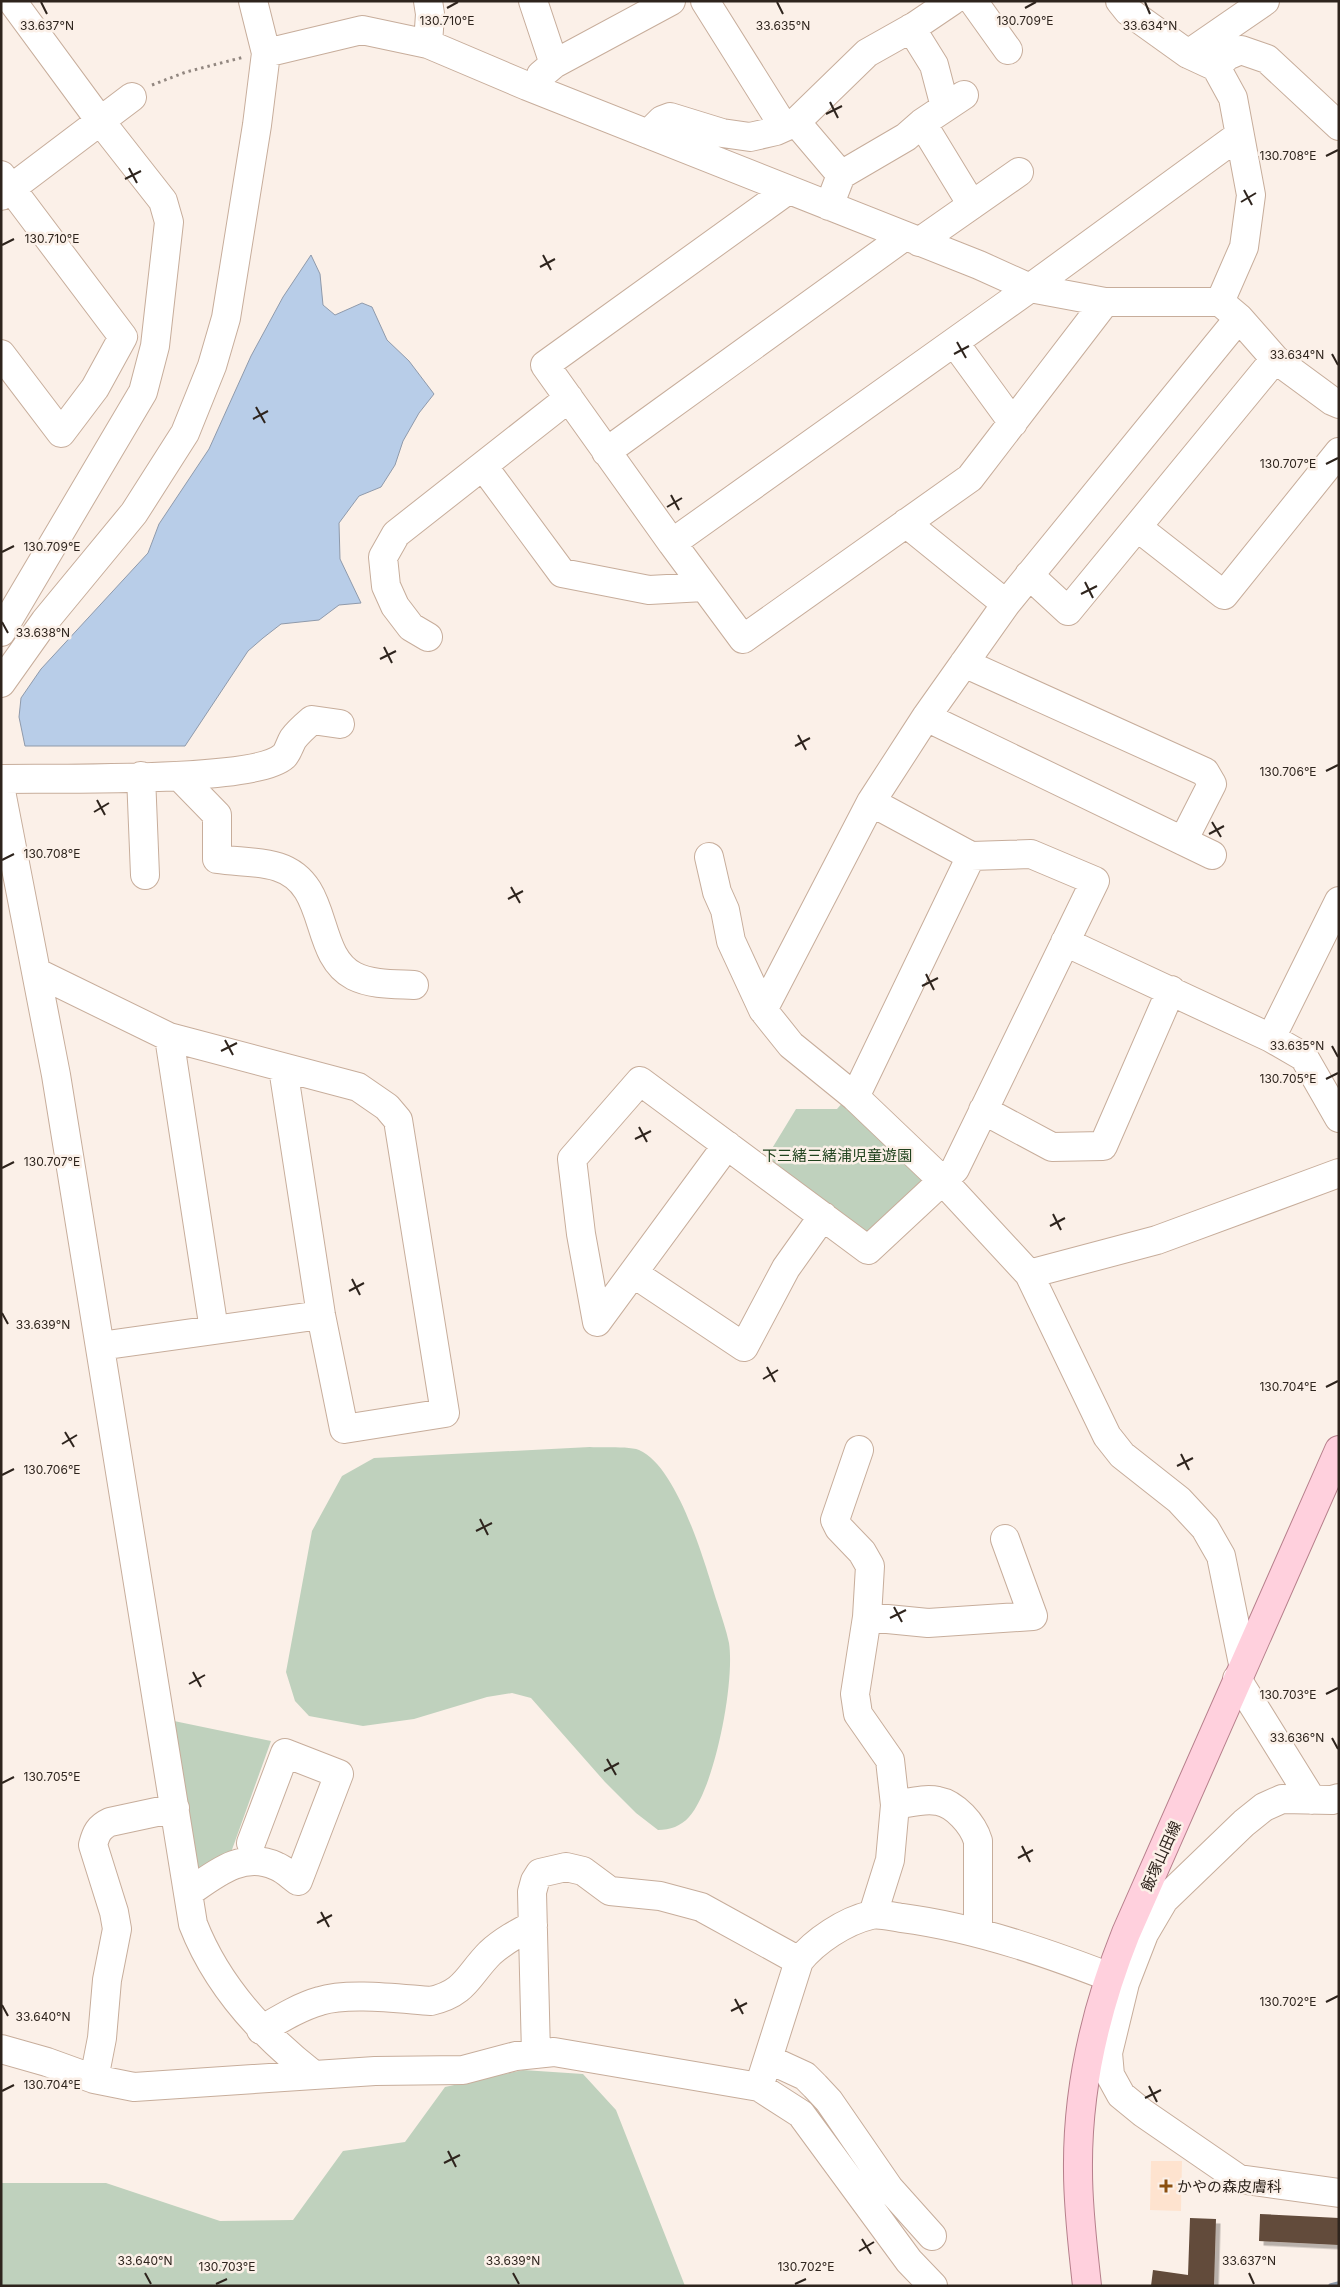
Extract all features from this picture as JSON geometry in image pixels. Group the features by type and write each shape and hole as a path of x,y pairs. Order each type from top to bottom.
{"main road":[{"name":"飯塚山田線","path":"1087,2286 1078,2171 1080,2120 1089,2058 1117,1979 1126,1933 1339,1450"}],"street":[{"path":"1,632 143,392 155,346 169,222 163,200 101,122 12,1"},
{"path":"1,683 45,621 134,513 184,433 212,366 226,318 257,125 266,53 253,1"},
{"path":"428,1 428,44"},
{"path":"533,1 554,64"},
{"path":"527,86 554,64 671,1"},
{"path":"704,1 790,125 841,175"},
{"path":"648,134 662,120 670,118 722,133 750,138 790,125 867,53 911,28 952,1"},
{"path":"972,1 1008,50"},
{"path":"763,1010 871,802 926,717 1006,604 1229,310 1244,247 1251,195 1238,136 1233,98 1216,67 1188,54 1128,11 1120,1"},
{"path":"1188,54 1265,1"},
{"path":"829,206 841,175 906,137 922,122 954,101 911,28"},
{"path":"266,53 362,30 428,44 527,86 1030,288 1105,302 1229,310 1275,358 1332,402 1339,404"},
{"path":"1216,67 1227,56 1241,50 1267,59 1339,126"},
{"path":"1,354 62,433 95,388 123,337 5,186 101,122 132,97"},
{"path":"922,122 972,206"},
{"path":"672,543 1030,288 1238,136"},
{"path":"606,452 912,239 972,206 1019,172"},
{"path":"788,190 545,365 606,452 743,639 970,478 1105,302"},
{"path":"954,342 1013,423"},
{"path":"1029,575 1068,611 1275,358"},
{"path":"428,637 412,627 395,606 386,586 383,557 396,534 569,398"},
{"path":"1137,527 1224,595 1339,452"},
{"path":"483,466 562,573 649,590 704,587"},
{"path":"906,523 1006,604"},
{"path":"964,663 1205,772 1212,784 1183,841"},
{"path":"926,717 1212,855"},
{"path":"1,779 179,776 238,771 268,763 284,756 292,740 312,720 340,724"},
{"path":"141,776 145,875"},
{"path":"179,776 217,815 218,859 279,867 296,877 309,891 331,952 339,964 354,976 378,983 414,985"},
{"path":"1,791 56,1075 193,1924 203,1950 220,1979 261,2030 314,2075"},
{"path":"727,1145 597,1322 581,1234 572,1159 640,1081 727,1145 823,1216 868,1250 955,1169 1095,880 1031,854 971,856 871,802"},
{"path":"855,1096 971,856"},
{"path":"709,857 725,910 731,941 763,1010 791,1045 855,1096 942,1180 1029,1274 1107,1436 1122,1454 1179,1500 1205,1528 1221,1556 1240,1672 1312,1800"},
{"path":"1271,1038 1339,902"},
{"path":"1065,942 1271,1038 1304,1057 1339,1118"},
{"path":"36,972 169,1037 358,1087 386,1107 398,1120 445,1413 344,1430 321,1315 283,1068"},
{"path":"983,1110 1052,1147 1103,1146 1171,990"},
{"path":"169,1037 214,1330"},
{"path":"1029,1274 1157,1240 1339,1173"},
{"path":"633,1273 744,1347 786,1268 823,1216"},
{"path":"100,1346 321,1315"},
{"path":"859,1450 834,1520 839,1528 862,1552 870,1566 867,1617 855,1694 858,1714 890,1760 895,1805 890,1860 872,1914"},
{"path":"867,1617 928,1623 1033,1616 1005,1539"},
{"path":"188,1893 233,1864 253,1860 276,1866 298,1881 339,1774 285,1753 251,1843"},
{"path":"1339,1798 1312,1800 1282,1799 1264,1807 1164,1900 1117,1979 1108,2053 1110,2075 1121,2095 1239,2179 1339,2193"},
{"path":"895,1805 926,1800 940,1801 954,1809 975,1832 978,1841 978,1933"},
{"path":"94,2079 102,2038 107,1980 117,1929 114,1912 93,1845 95,1835 101,1826 110,1822 174,1808"},
{"path":"536,2054 532,1892 534,1881 540,1873 566,1867 583,1872 610,1891 660,1896 701,1907 799,1961"},
{"path":"759,2087 799,1961 811,1946 872,1914 978,1933 1117,1979"},
{"path":"261,2030 295,2010 320,2000 337,1998 431,2001 445,1998 458,1991 489,1954 504,1942 533,1925"},
{"path":"1,2049 47,2062 94,2079 134,2087 404,2070 463,2070 516,2056 554,2052 759,2087 801,2114 911,2273 933,2286"},
{"path":"768,2059 804,2076 816,2086 829,2101 889,2188 932,2236"}],"path":[{"path":"132,97 155,84 214,63"}],"shaded area":[{"name":"かやの森皮膚科","path":"1151,2161 1182,2161 1181,2211 1150,2210"}],"green space":[{"name":"下三緒三緒浦児童遊園","path":"844,1101 925,1173 928,1186 873,1237 765,1160 796,1109 837,1109"},
{"path":"590,1447 639,1450 653,1460 666,1476 688,1518 705,1565 729,1643 729,1683 726,1708 715,1759 707,1783 689,1817 679,1825 667,1829 658,1830 636,1813 605,1782 531,1698 512,1693 487,1697 414,1719 363,1726 309,1716 295,1701 286,1672 312,1531 342,1476 374,1458"},
{"path":"174,1721 271,1741 229,1858 198,1873"},
{"path":"523,2070 583,2074 616,2110 685,2286 1,2286 1,2183 106,2183 220,2221 293,2220 343,2151 405,2142 445,2087"}],"water":[{"path":"311,255 320,274 323,305 335,315 362,303 372,307 387,340 409,361 434,394 419,413 403,441 395,465 381,487 359,496 339,523 340,559 361,603 339,605 319,620 281,624 263,638 248,651 185,746 25,746 19,717 21,698 41,669 148,553 159,524 209,449 251,356 283,297"}],"building":[{"path":"1260,2214 1339,2218 1339,2245 1259,2241"},
{"path":"1190,2218 1216,2219 1214,2286 1151,2286 1153,2270 1188,2275"}],"waterway":[{"path":"1331,2286 1339,2284"}],"place":[{"name":"かやの森皮膚科","path":"1166,2186"}]}
